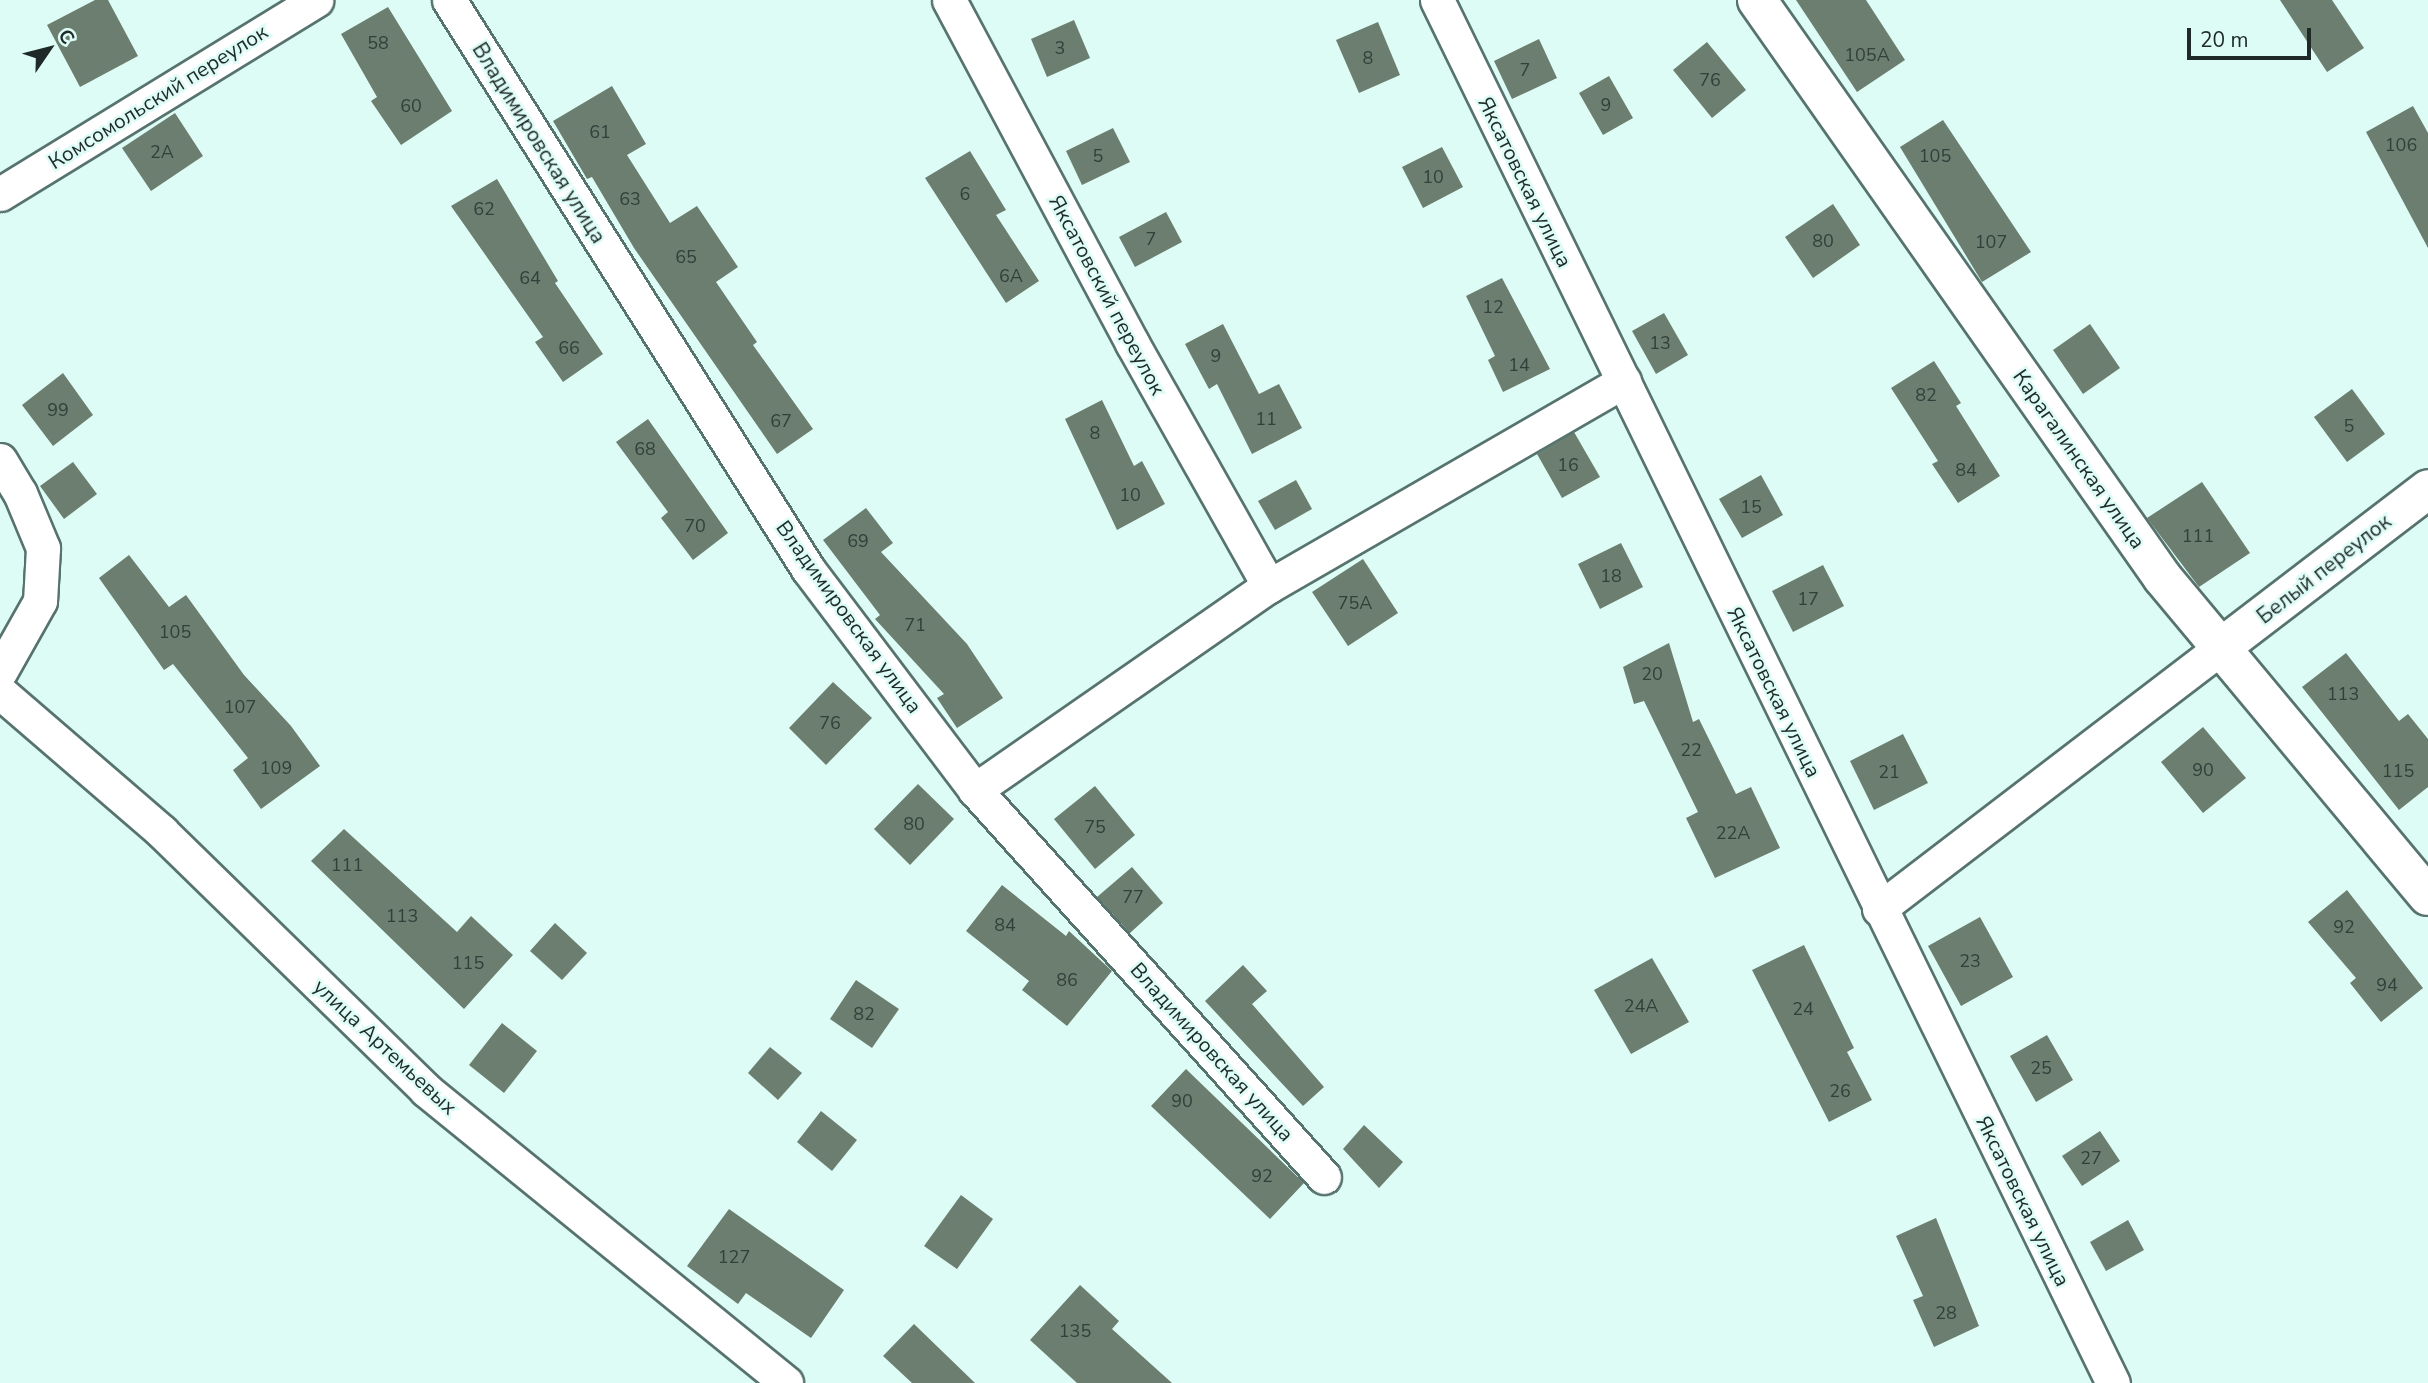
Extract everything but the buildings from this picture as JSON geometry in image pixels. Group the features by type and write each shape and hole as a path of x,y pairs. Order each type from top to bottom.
{"street":[{"name":"Комсомольский переулок","path":"0,194 316,0"},
{"name":"Владимировская улица","path":"450,0 808,569 975,790 1324,1177"},
{"name":"Яксатовский переулок","path":"949,0 1132,344 1269,586"},
{"name":"Яксатовская улица","path":"1437,0 2113,1383"},
{"name":"Карагалинская улица","path":"1758,0 2162,578 2428,896"},
{"path":"975,790 1269,586 1624,381"},
{"path":"0,460 20,493 43,548 40,601 0,672"},
{"name":"Белый переулок","path":"2219,649 2428,489"},
{"path":"1879,909 2219,649"},
{"name":"улица Артемьевых","path":"0,692 162,832 426,1090 786,1383"}]}
